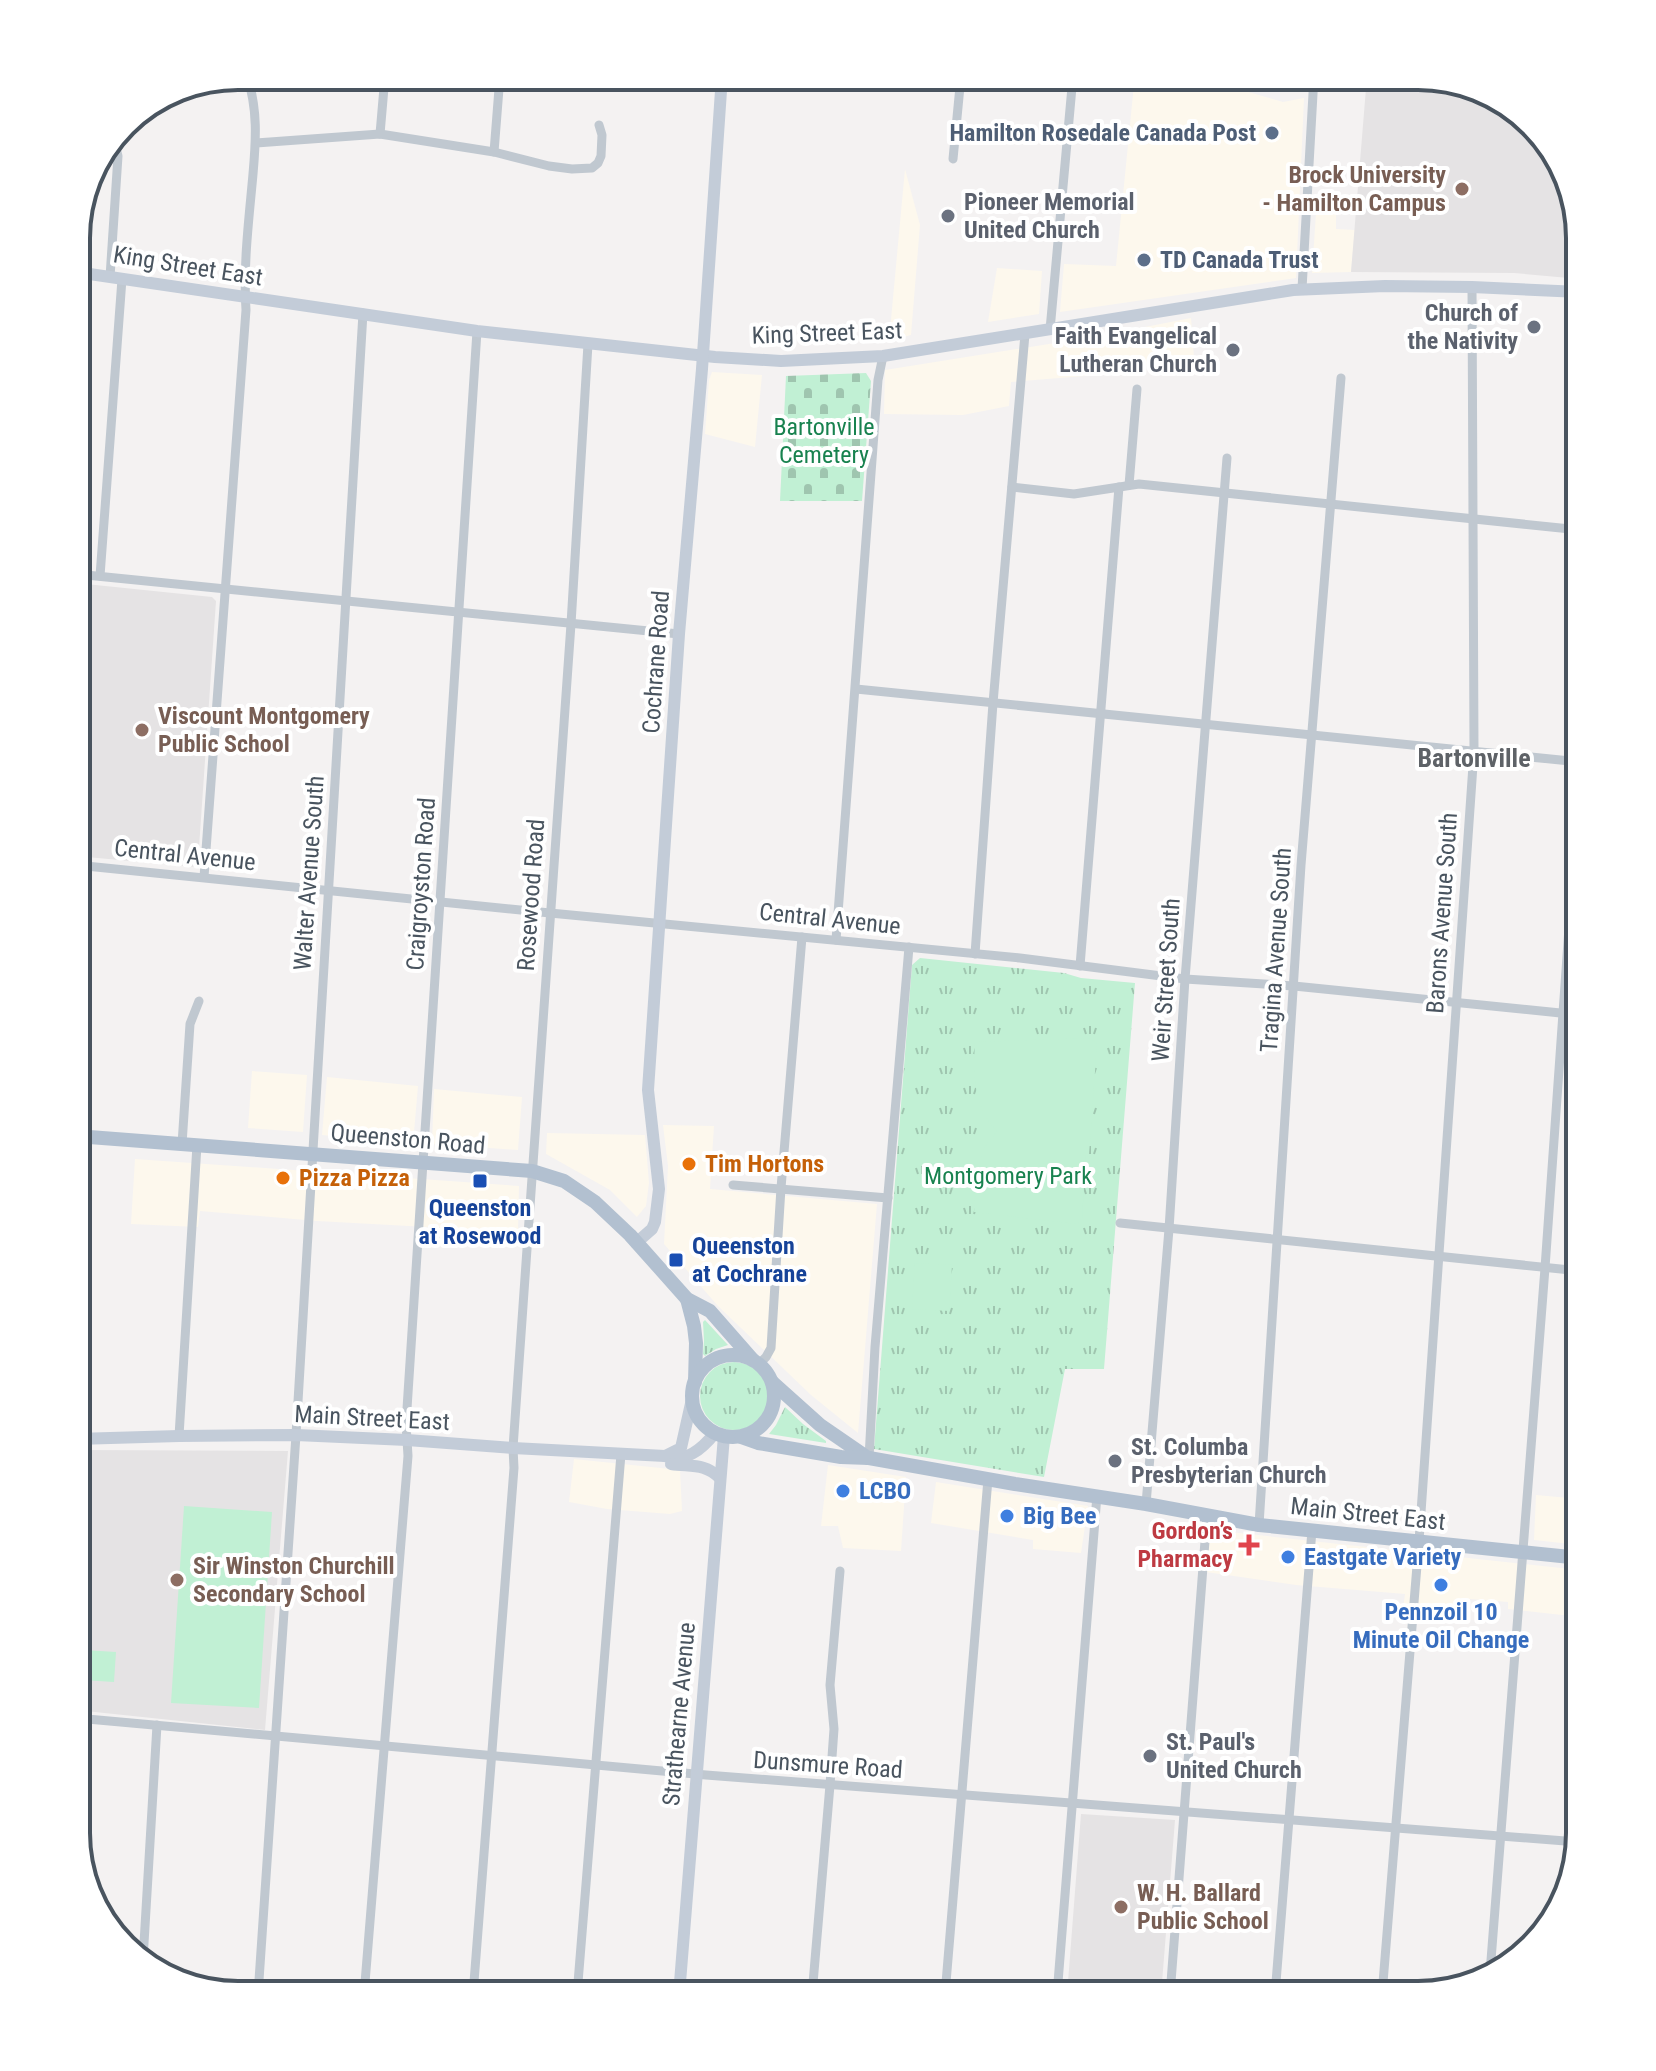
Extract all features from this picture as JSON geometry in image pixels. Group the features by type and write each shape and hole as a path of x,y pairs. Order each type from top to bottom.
{"main road":[{"name":"Queenston Road","path":"90,1138 532,1171 564,1181 579,1189 612,1217 687,1299 710,1311 756,1362"},
{"path":"687,1299 694,1326 695,1382 692,1399 699,1419 706,1428 720,1435 741,1437 760,1428 768,1418 774,1396 772,1382 756,1362 736,1355 724,1357 706,1366 695,1382"},
{"name":"Main Street East","path":"772,1382 820,1425 869,1458"},
{"name":"Main Street East","path":"741,1437 758,1443 1097,1495 1259,1525 1566,1556"}],"street":[{"path":"204,877 256,143 256,113 250,90"},
{"path":"380,134 384,90"},
{"path":"494,152 499,90"},
{"name":"Cochrane Road","path":"636,1243 652,1229 655,1222 659,1189 648,1090 721,90"},
{"path":"953,159 960,90"},
{"path":"1050,330 1072,90"},
{"path":"1302,289 1313,90"},
{"path":"256,143 380,134 494,152 549,166 592,168 601,156 599,125"},
{"path":"100,576 116,278 117,153"},
{"name":"King Street East","path":"90,274 477,331 781,361 883,356 1302,289 1385,286 1566,291"},
{"name":"Barons Avenue South","path":"1383,1981 1419,1541 1474,751 1472,287"},
{"name":"Walter Avenue South","path":"259,1981 296,1435 363,313"},
{"name":"Craigroyston Road","path":"365,1981 408,1456 406,1424 477,331"},
{"path":"975,954 1025,334"},
{"name":"Rosewood Road","path":"474,1981 513,1483 588,344"},
{"path":"836,940 878,380 883,356"},
{"name":"Tragina Avenue South","path":"1259,1525 1311,735 1341,378"},
{"path":"1080,966 1101,714 1137,389"},
{"name":"Weir Street South","path":"1146,1504 1227,458"},
{"path":"1012,487 1074,494 1139,484 1566,529"},
{"path":"90,575 679,634"},
{"path":"856,689 1566,761"},
{"name":"Central Avenue","path":"90,866 909,947 1185,979 1294,986 1566,1014"},
{"path":"756,1362 771,1348 802,937"},
{"path":"869,1458 875,1347 909,947"},
{"path":"1491,1962 1566,971"},
{"path":"182,1144 190,1024 199,1001"},
{"path":"179,1436 197,1145"},
{"path":"733,1185 888,1198"},
{"path":"1120,1223 1566,1270"},
{"path":"659,1456 681,1448 692,1399"},
{"name":"Main Street East","path":"90,1439 296,1435 676,1459 720,1435"},
{"name":"Strathearne Avenue","path":"680,1981 720,1478 720,1435"},
{"path":"578,1981 621,1454"},
{"path":"659,1456 673,1465 708,1468 720,1478"},
{"path":"946,1981 988,1479"},
{"path":"1058,1981 1097,1495"},
{"path":"1171,1981 1207,1515"},
{"path":"1276,1981 1312,1530"},
{"path":"813,1981 834,1729 830,1685 840,1571"},
{"name":"Dunsmure Road","path":"90,1719 696,1775 1566,1841"},
{"path":"144,1947 157,1725"}],"shaded area":[{"path":"1133,90 1245,91 1283,102 1304,98 1296,278 1060,312 1064,264 1116,266"},
{"name":"Brock University - Hamilton Campus","path":"1366,90 1438,91 1475,101 1516,127 1551,172 1565,218 1566,278 1514,273 1351,272"},
{"path":"905,169 920,225 911,335 889,341"},
{"path":"1316,213 1336,213 1336,229 1355,230 1351,272 1312,273"},
{"path":"997,268 1042,271 1039,314 988,322"},
{"path":"1191,318 1194,357 1097,375 1011,382 1009,406 963,415 884,414 885,370"},
{"path":"712,372 762,375 755,447 705,434"},
{"name":"Viscount Montgomery Public School","path":"90,584 212,597 216,601 198,862 195,867 90,857"},
{"path":"252,1071 307,1075 303,1132 248,1128"},
{"path":"327,1077 418,1086 413,1144 322,1135"},
{"path":"434,1089 522,1097 518,1150 432,1144"},
{"path":"663,1125 714,1126 710,1189 877,1204 858,1433 811,1395 718,1306 664,1244 668,1166"},
{"path":"547,1133 645,1135 649,1183 646,1206 637,1217 610,1190 546,1154"},
{"path":"135,1159 519,1186 518,1232 200,1211 198,1227 131,1224"},
{"name":"Sir Winston Churchill Secondary School","path":"90,1450 288,1451 265,1730 90,1711"},
{"path":"574,1459 680,1470 682,1511 670,1514 607,1509 569,1502"},
{"path":"828,1465 906,1477 901,1551 843,1548 838,1526 821,1526"},
{"path":"936,1482 1088,1506 1081,1553 1033,1549 1033,1540 931,1523"},
{"path":"1536,1495 1566,1498 1566,1543 1534,1540"},
{"path":"1211,1530 1566,1568 1566,1615 1508,1609 1508,1602 1470,1599 1469,1614 1403,1608 1405,1594 1296,1585 1206,1572"},
{"name":"W. H. Ballard Public School","path":"1081,1814 1175,1820 1162,1981 1068,1981"}],"green space":[{"name":"Bartonville Cemetery","path":"866,373 871,381 862,501 780,501 786,376"},
{"name":"Montgomery Park","path":"920,958 1135,983 1104,1369 1065,1369 1044,1477 874,1449 912,965"},
{"path":"1090,1038 1097,1044 1082,1218 1077,1224 974,1212 977,1171 984,1148 997,1131 983,1111 976,1089 975,1042"},
{"path":"915,1263 952,1265 949,1311 912,1309"},
{"path":"705,1320 728,1345 705,1356 703,1322"},
{"path":"734,1362 758,1372 768,1396 758,1420 734,1430 710,1420 700,1396 710,1372"},
{"path":"785,1407 826,1441 826,1443 769,1434"},
{"path":"184,1506 272,1512 259,1708 171,1703"},
{"path":"90,1650 116,1652 114,1682 90,1680"}],"place":[{"name":"Hamilton Rosedale Canada Post","path":"1272,133"},
{"name":"Brock University - Hamilton Campus","path":"1462,189"},
{"name":"Pioneer Memorial United Church","path":"948,216"},
{"name":"TD Canada Trust","path":"1144,260"},
{"name":"Church of the Nativity","path":"1534,327"},
{"name":"Faith Evangelical Lutheran Church","path":"1233,350"},
{"name":"Viscount Montgomery Public School","path":"142,730"},
{"name":"Tim Hortons","path":"689,1164"},
{"name":"Pizza Pizza","path":"283,1178"},
{"name":"Queenston at Rosewood","path":"480,1181"},
{"name":"Queenston at Cochrane","path":"676,1260"},
{"name":"St. Columba Presbyterian Church","path":"1115,1461"},
{"name":"LCBO","path":"843,1491"},
{"name":"Big Bee","path":"1007,1516"},
{"name":"Gordon’s Pharmacy","path":"1249,1545"},
{"name":"Eastgate Variety","path":"1288,1557"},
{"name":"Sir Winston Churchill Secondary School","path":"177,1580"},
{"name":"Pennzoil 10 Minute Oil Change","path":"1441,1585"},
{"name":"St. Paul's United Church","path":"1150,1756"},
{"name":"W. H. Ballard Public School","path":"1121,1907"}],"district":[{"name":"Bartonville","path":"1474,758"}]}
